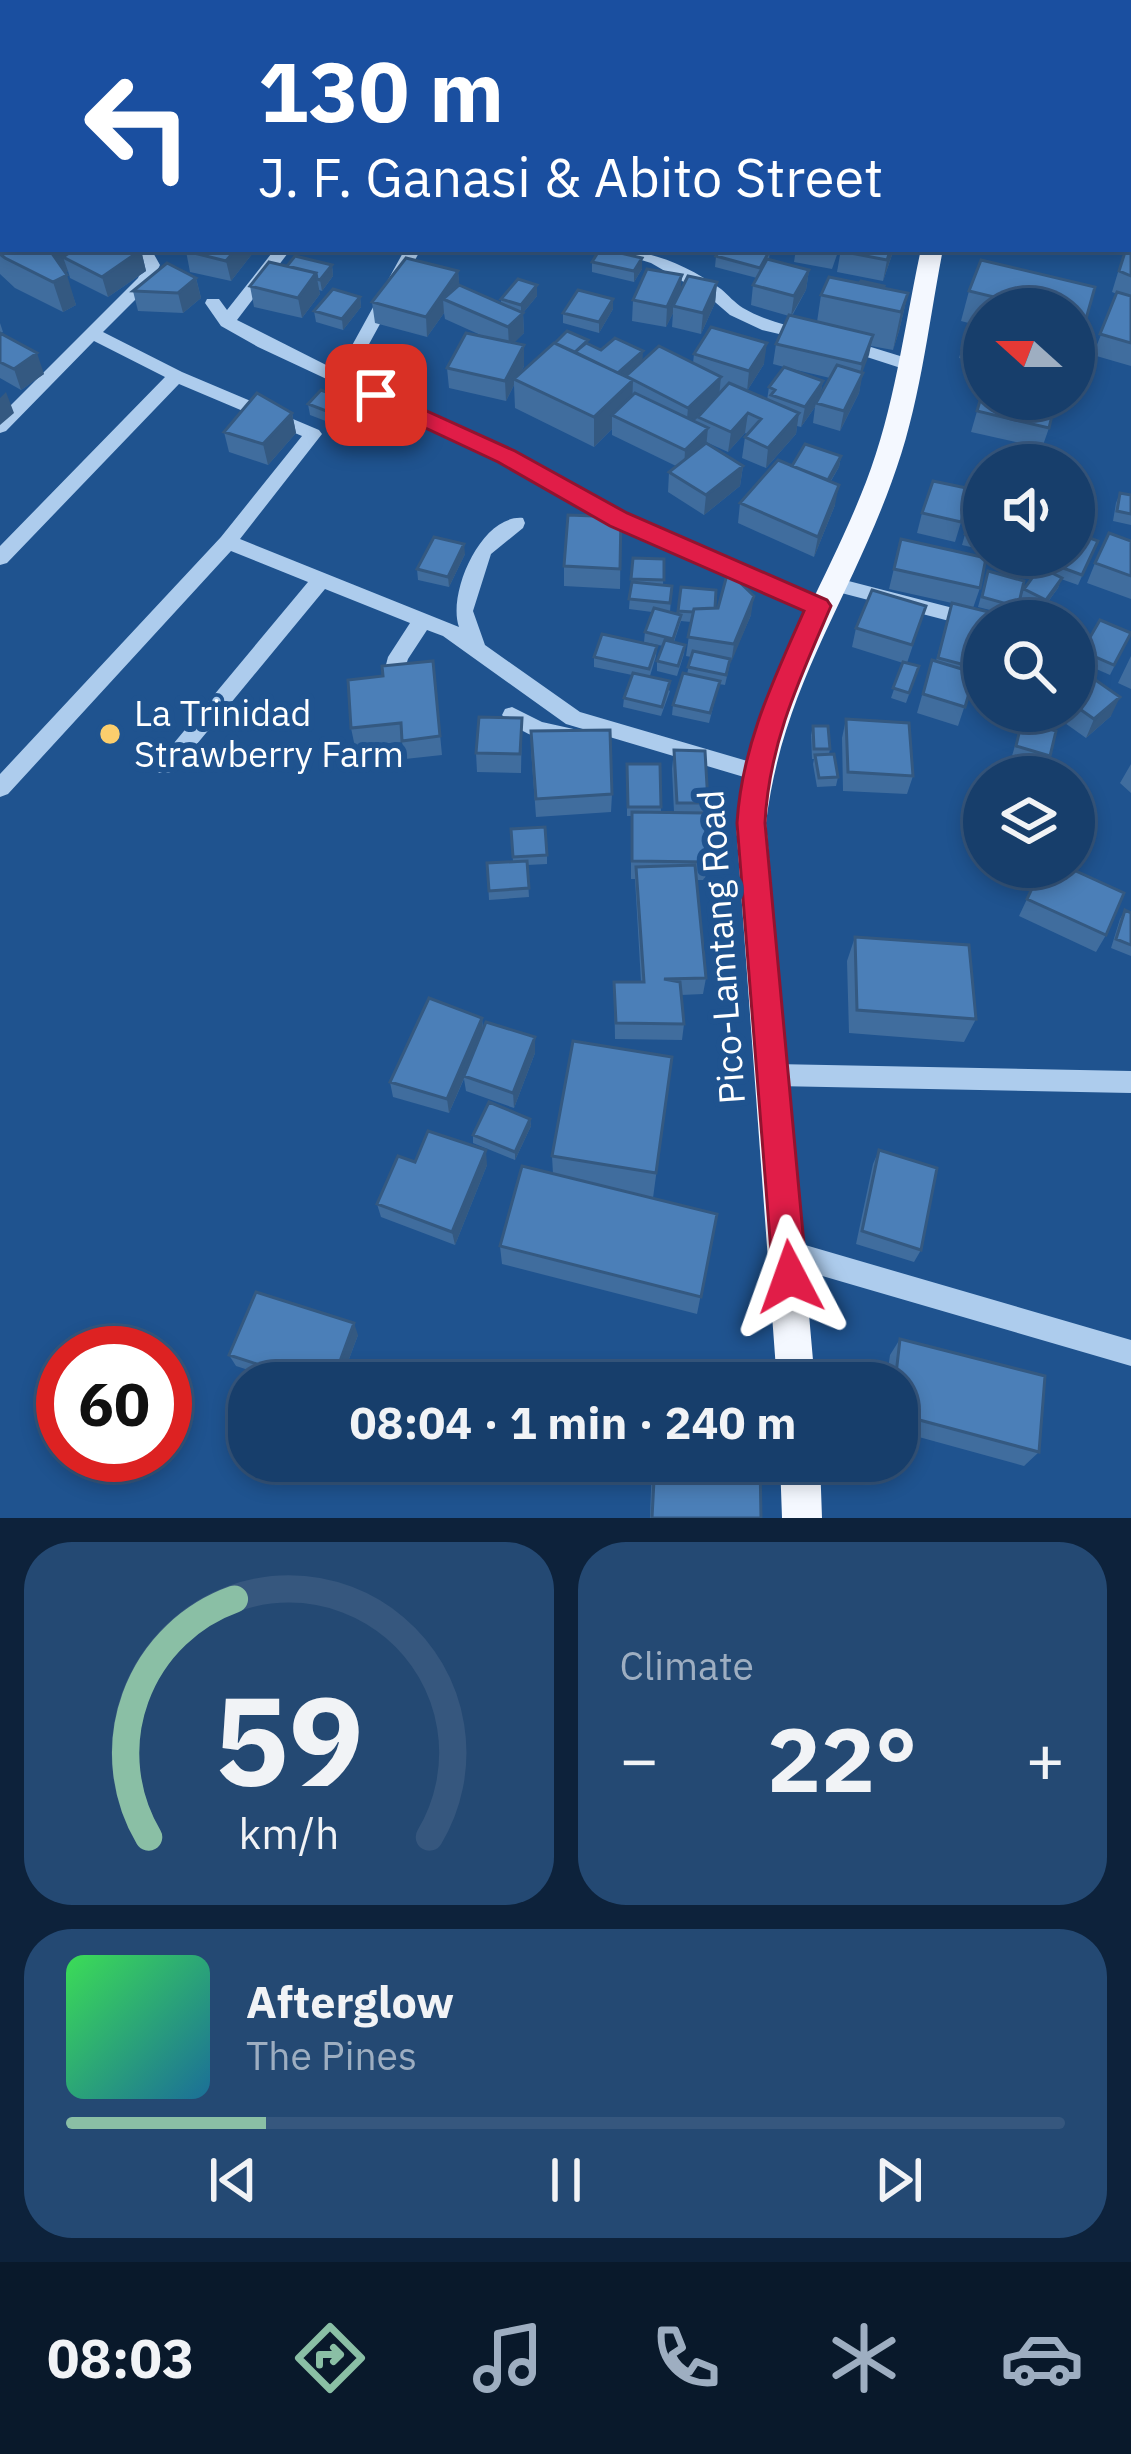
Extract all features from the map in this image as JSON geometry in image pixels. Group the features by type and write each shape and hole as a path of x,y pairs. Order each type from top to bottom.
{"main road":[{"name":"Pico-Lamtang Road","path":"795,1362 751,823 754,771 770,716 894,439 931,252"},
{"path":"801,1482 802,1518"}],"street":[{"path":"0,428 96,334 151,272 144,252"},
{"path":"227,322 282,252"},
{"path":"342,378 411,252"},
{"path":"627,252 656,259 768,326 874,351 907,364"},
{"path":"213,303 227,322 506,456 618,520 826,595 963,618"},
{"path":"0,788 228,542 313,434 176,376 96,334"},
{"path":"0,558 176,376"},
{"path":"478,652 463,611 483,550 516,523"},
{"path":"228,542 450,631 573,718 754,771"},
{"path":"166,767 322,579"},
{"path":"392,680 398,657 423,620"},
{"path":"512,715 537,729 607,740 655,759 662,746"},
{"path":"775,1075 1131,1082"},
{"path":"788,1253 1131,1353"}],"building":[{"path":"51,252 67,275 53,282 0,254"},
{"path":"70,252 138,252 102,277 63,257"},
{"path":"190,252 234,252 226,261"},
{"path":"598,252 642,258 634,271 592,262"},
{"path":"719,252 769,252 760,268 716,256"},
{"path":"845,252 890,252 887,260"},
{"path":"1125,252 1131,252 1131,276 1119,271"},
{"path":"295,256 332,265 320,280 316,273 287,266"},
{"path":"406,258 458,271 426,317 372,302"},
{"path":"767,259 809,270 794,296 753,285"},
{"path":"981,260 1095,287 1095,288 970,288"},
{"path":"269,262 316,273 298,298 250,286"},
{"path":"167,263 196,278 178,293 133,291"},
{"path":"647,269 682,275 667,307 633,300"},
{"path":"688,276 717,282 703,313 673,306"},
{"path":"829,277 908,293 901,312 821,295"},
{"path":"518,279 537,285 521,305 501,299"},
{"path":"459,285 523,313 508,327 443,299"},
{"path":"333,289 360,297 342,319 314,311"},
{"path":"578,290 613,299 599,322 563,313"},
{"path":"1117,292 1131,296 1131,343 1100,334"},
{"path":"789,315 873,335 862,364 776,344"},
{"path":"711,327 767,343 749,371 694,354"},
{"path":"567,331 588,340 575,352 555,343"},
{"path":"0,333 37,353 14,369 0,362"},
{"path":"466,333 524,345 505,381 447,368"},
{"path":"615,338 643,351 618,373 575,352 586,343 601,350"},
{"path":"554,343 633,380 594,417 514,379"},
{"path":"659,346 721,377 688,408 626,376"},
{"path":"837,365 863,373 844,411 816,403"},
{"path":"784,367 823,381 805,407 771,395 775,390 769,387"},
{"path":"729,383 799,413 768,448 745,437 761,419 748,413 731,432 698,417"},
{"path":"321,390 347,400 334,414 308,404"},
{"path":"257,393 292,413 263,444 224,432"},
{"path":"635,393 708,428 685,450 612,415"},
{"path":"357,403 389,415 374,430 343,418"},
{"path":"1015,420 1051,420 1049,428"},
{"path":"706,443 743,466 706,495 669,472"},
{"path":"805,444 841,456 828,480 792,466"},
{"path":"778,460 839,485 818,537 740,503"},
{"path":"933,481 963,487 961,522 922,513"},
{"path":"1120,493 1131,495 1131,514 1117,511"},
{"path":"568,515 621,517 620,569 564,566"},
{"path":"1109,533 1131,541 1131,576 1095,563"},
{"path":"434,537 464,544 448,577 417,569"},
{"path":"901,539 963,553 963,576 982,576 980,588 894,569"},
{"path":"633,558 664,559 664,580 631,579"},
{"path":"728,571 754,596 734,644 688,637 694,609 718,608"},
{"path":"987,576 1024,581 1020,600 982,597"},
{"path":"1033,576 1062,578 1046,600 1024,589"},
{"path":"632,582 672,586 670,603 629,599"},
{"path":"681,587 716,590 715,608 678,611"},
{"path":"872,590 926,606 912,645 856,628"},
{"path":"952,603 963,606 963,665 938,658"},
{"path":"654,608 681,615 673,639 645,632"},
{"path":"1100,620 1131,633 1114,665 1095,657 1095,629"},
{"path":"602,634 657,646 649,669 594,657"},
{"path":"665,640 685,645 678,666 657,661"},
{"path":"693,651 730,659 726,675 688,667"},
{"path":"932,660 963,669 963,706 923,694"},
{"path":"433,661 440,736 402,741 401,723 351,728 348,680 383,676 382,666"},
{"path":"903,662 919,666 909,693 893,688"},
{"path":"633,673 670,681 662,707 624,698"},
{"path":"683,673 720,681 710,713 673,705"},
{"path":"1095,680 1120,697 1095,718"},
{"path":"479,717 522,718 520,754 476,753"},
{"path":"846,719 909,723 913,776 848,772"},
{"path":"813,726 828,726 830,749 814,749"},
{"path":"610,730 612,794 536,799 531,731"},
{"path":"1019,732 1056,732 1050,756 1016,746"},
{"path":"674,750 705,751 708,803 677,803"},
{"path":"834,754 838,777 819,778 815,755"},
{"path":"627,764 660,764 661,807 628,807"},
{"path":"632,812 705,813 707,862 632,861"},
{"path":"545,827 547,855 513,857 511,829"},
{"path":"527,861 529,888 489,891 487,863"},
{"path":"695,865 706,978 664,979 680,982 684,1024 616,1023 614,982 644,982 636,867"},
{"path":"1095,880 1124,893 1106,935 1027,899 1032,888 1095,888"},
{"path":"1125,910 1131,913 1131,945 1116,939"},
{"path":"855,937 969,945 976,1019 857,1010"},
{"path":"429,998 482,1018 447,1099 390,1082"},
{"path":"486,1022 535,1037 513,1093 464,1076"},
{"path":"573,1041 672,1057 656,1173 552,1156"},
{"path":"489,1102 530,1119 515,1152 473,1135"},
{"path":"428,1131 486,1150 452,1232 377,1204 398,1156 415,1162"},
{"path":"879,1150 937,1168 921,1250 862,1231"},
{"path":"522,1166 717,1214 701,1297 500,1246"},
{"path":"256,1292 354,1323 340,1362 250,1362 229,1355"},
{"path":"900,1339 1045,1376 1039,1452 918,1420 918,1362 897,1362"},
{"path":"654,1482 760,1482 761,1518 652,1518"}],"place":[{"name":"La Trinidad Strawberry Farm","path":"110,734"}],"route":[{"path":"376,395 506,456 618,520 818,606 770,716 754,771 751,823 790,1277"}]}
